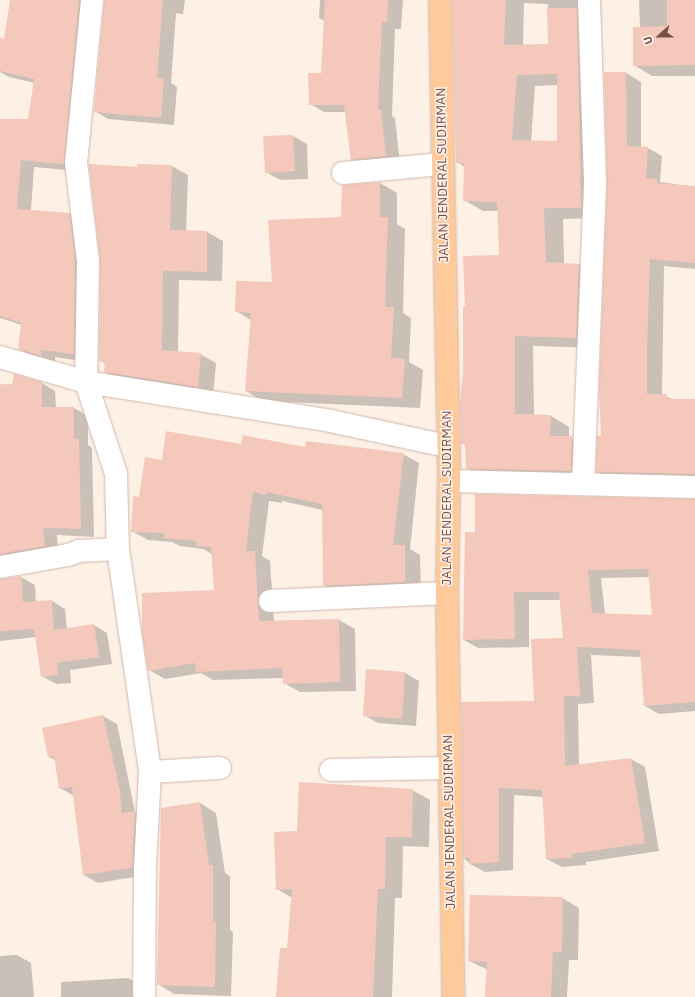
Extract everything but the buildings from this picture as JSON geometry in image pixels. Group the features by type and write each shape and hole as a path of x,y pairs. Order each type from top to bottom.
{"main road":[{"name":"JALAN JENDERAL SUDIRMAN","path":"440,0 447,446 449,481 447,593 453,997"}],"street":[{"path":"92,0 76,162 88,261 86,382 116,474 118,549 150,772 145,868 144,997"},
{"path":"583,484 595,182 589,0"},
{"path":"343,174 442,164"},
{"path":"0,357 86,382 331,421 447,446"},
{"path":"449,481 695,487"},
{"path":"0,567 68,555 79,551 118,549"},
{"path":"270,600 447,593"},
{"path":"150,772 220,768"},
{"path":"331,770 450,768"}]}
